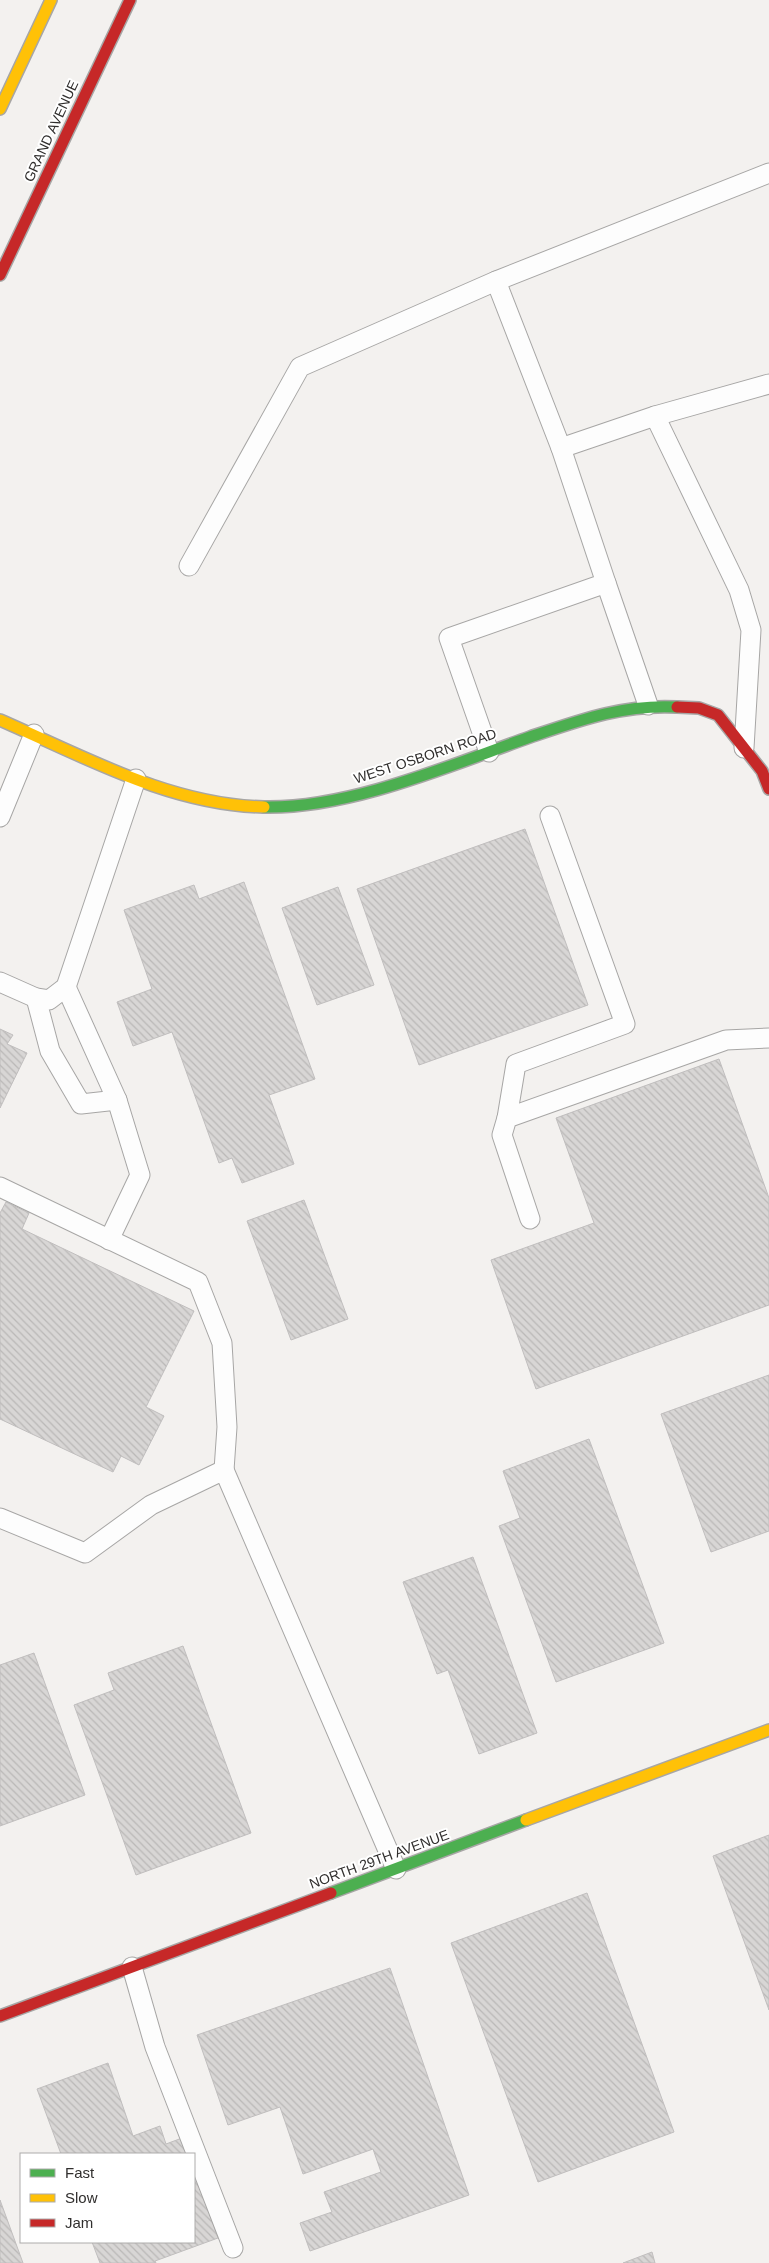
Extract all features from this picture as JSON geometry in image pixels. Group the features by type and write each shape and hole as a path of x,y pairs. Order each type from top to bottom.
{"main road":[{"path":"0,109 51,0"},
{"name":"GRAND AVENUE","path":"0,275 130,0"},
{"name":"WEST OSBORN ROAD","path":"0,720 136,779 205,801 250,807 341,798 384,787 585,718 648,705 699,708 718,715 762,771 769,789"},
{"name":"NORTH 29TH AVENUE","path":"0,2016 769,1730"}],"lane":[{"path":"189,566 300,367 496,281 769,172"},
{"path":"496,281 561,448 648,705"},
{"path":"561,448 654,416 769,384"},
{"path":"654,416 739,590 751,630 744,748"},
{"path":"489,752 449,638 606,583"},
{"path":"0,817 34,734"},
{"path":"0,982 36,998 49,1000 66,987 136,779"},
{"path":"530,1219 502,1135 507,1118 516,1064 625,1024 550,816"},
{"path":"66,987 117,1100 140,1175 109,1240"},
{"path":"36,998 50,1051 81,1104 117,1100"},
{"path":"507,1118 726,1040 769,1038"},
{"path":"0,1187 198,1282 222,1342 227,1427 224,1470 396,1869"},
{"path":"0,1518 85,1553 151,1505 224,1470"},
{"path":"132,1967 155,2047 233,2248"}],"building":[{"path":"525,829 588,1005 419,1065 357,889"},
{"path":"244,882 315,1079 269,1095 294,1164 242,1183 232,1158 219,1163 172,1032 133,1046 117,1002 152,989 124,910 194,885 199,899"},
{"path":"338,887 374,985 317,1005 282,908"},
{"path":"0,1029 13,1035 7,1044 27,1053 0,1108"},
{"path":"719,1059 769,1198 769,1305 536,1389 491,1260 594,1223 556,1118"},
{"path":"304,1200 348,1319 291,1340 247,1221"},
{"path":"6,1202 29,1213 22,1229 194,1311 146,1407 164,1416 139,1465 121,1456 113,1472 0,1419 0,1213"},
{"path":"769,1375 769,1531 711,1552 661,1414"},
{"path":"589,1439 664,1643 556,1682 499,1526 520,1518 503,1471"},
{"path":"473,1557 537,1733 479,1754 448,1670 437,1674 403,1582"},
{"path":"183,1646 251,1833 136,1875 74,1705 114,1690 108,1673"},
{"path":"34,1653 85,1795 0,1826 0,1665"},
{"path":"769,1835 769,2010 713,1856"},
{"path":"587,1893 674,2132 538,2182 451,1943"},
{"path":"390,1968 469,2195 310,2251 300,2223 332,2212 324,2192 381,2172 373,2149 303,2174 280,2107 228,2125 197,2035"},
{"path":"108,2063 133,2136 160,2126 166,2144 182,2138 188,2153 61,2153 37,2089"},
{"path":"195,2173 218,2238 155,2261 156,2263 100,2263 92,2243 195,2243"},
{"path":"0,2200 23,2263 0,2263"},
{"path":"652,2252 655,2263 623,2263"}],"traffic: fast":[{"path":"264,807 297,806 365,793 434,772 530,737 602,714 639,708 677,707"},
{"path":"331,1893 526,1820"}],"traffic: slow":[{"path":"0,109 51,0"},
{"path":"0,720 129,777 162,788 195,798 229,804 264,807"},
{"path":"526,1820 769,1730"}],"traffic: jam":[{"path":"0,275 130,0"},
{"path":"677,707 699,708 718,715 762,771 769,789"},
{"path":"0,2016 331,1893"}]}
